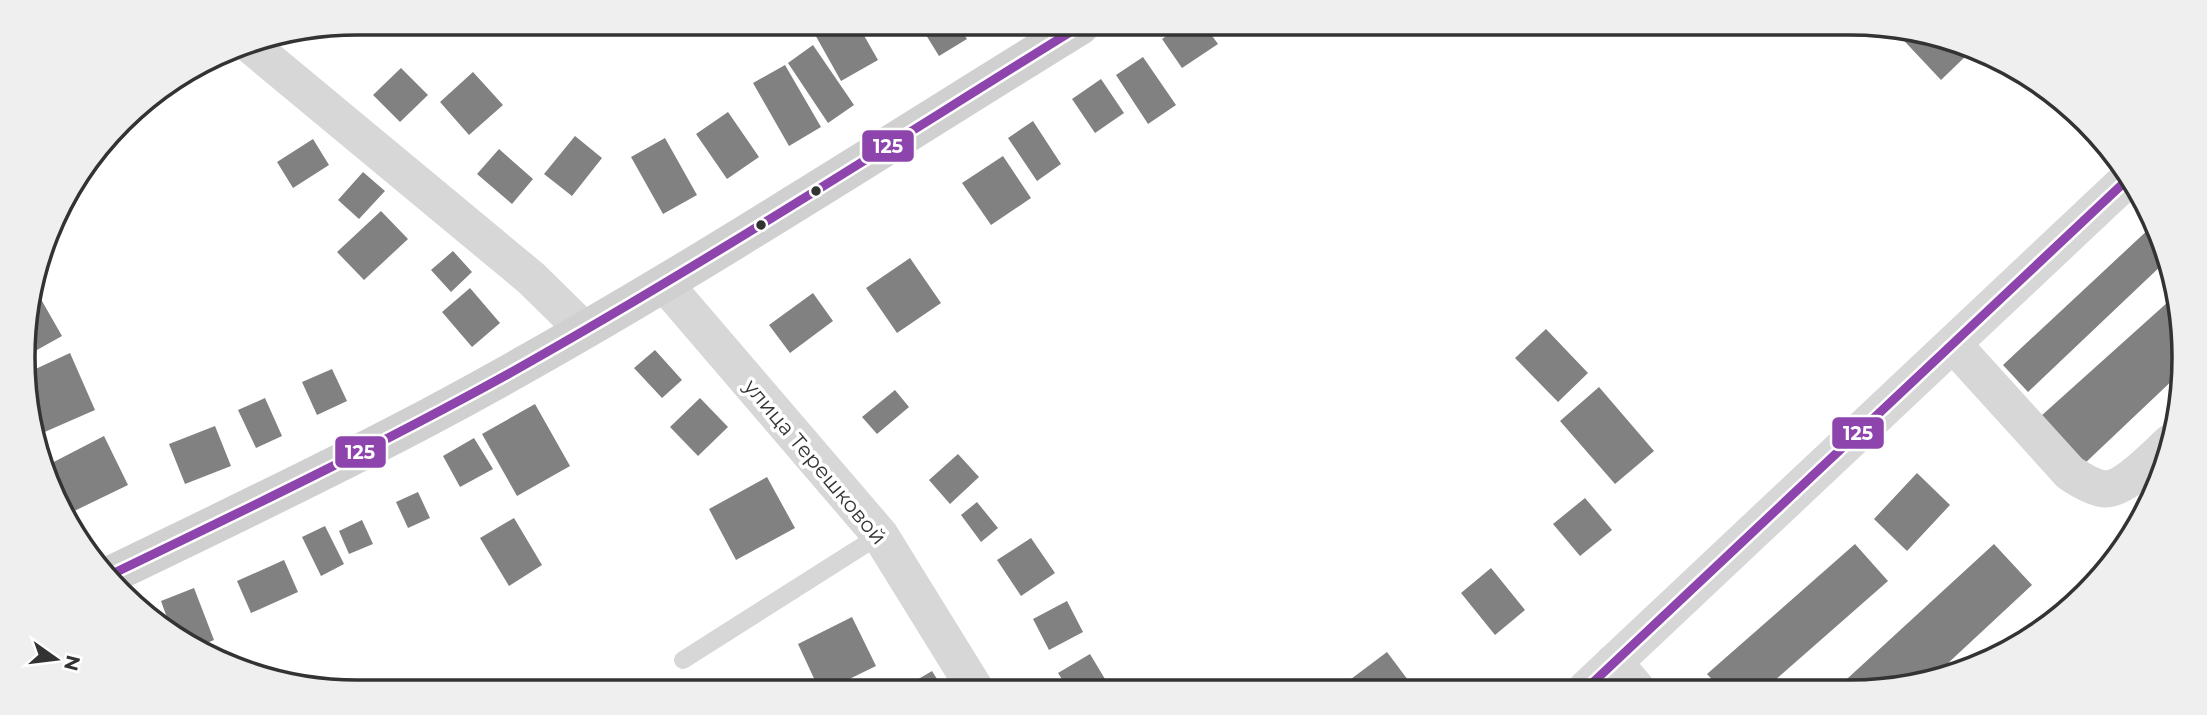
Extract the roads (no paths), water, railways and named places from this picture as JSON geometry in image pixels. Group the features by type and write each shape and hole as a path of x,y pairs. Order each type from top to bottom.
{"main road":[{"path":"117,572 427,418 584,330 1065,35"}],"street":[{"path":"257,51 531,278 584,330"},
{"path":"1595,680 2122,185"},
{"name":"улица Терешковой","path":"664,283 880,535 970,680"},
{"path":"1953,344 2070,473 2086,482 2105,489 2123,483 2157,454"},
{"path":"1614,662 1629,680"}],"lane":[{"path":"683,660 880,535"}]}
